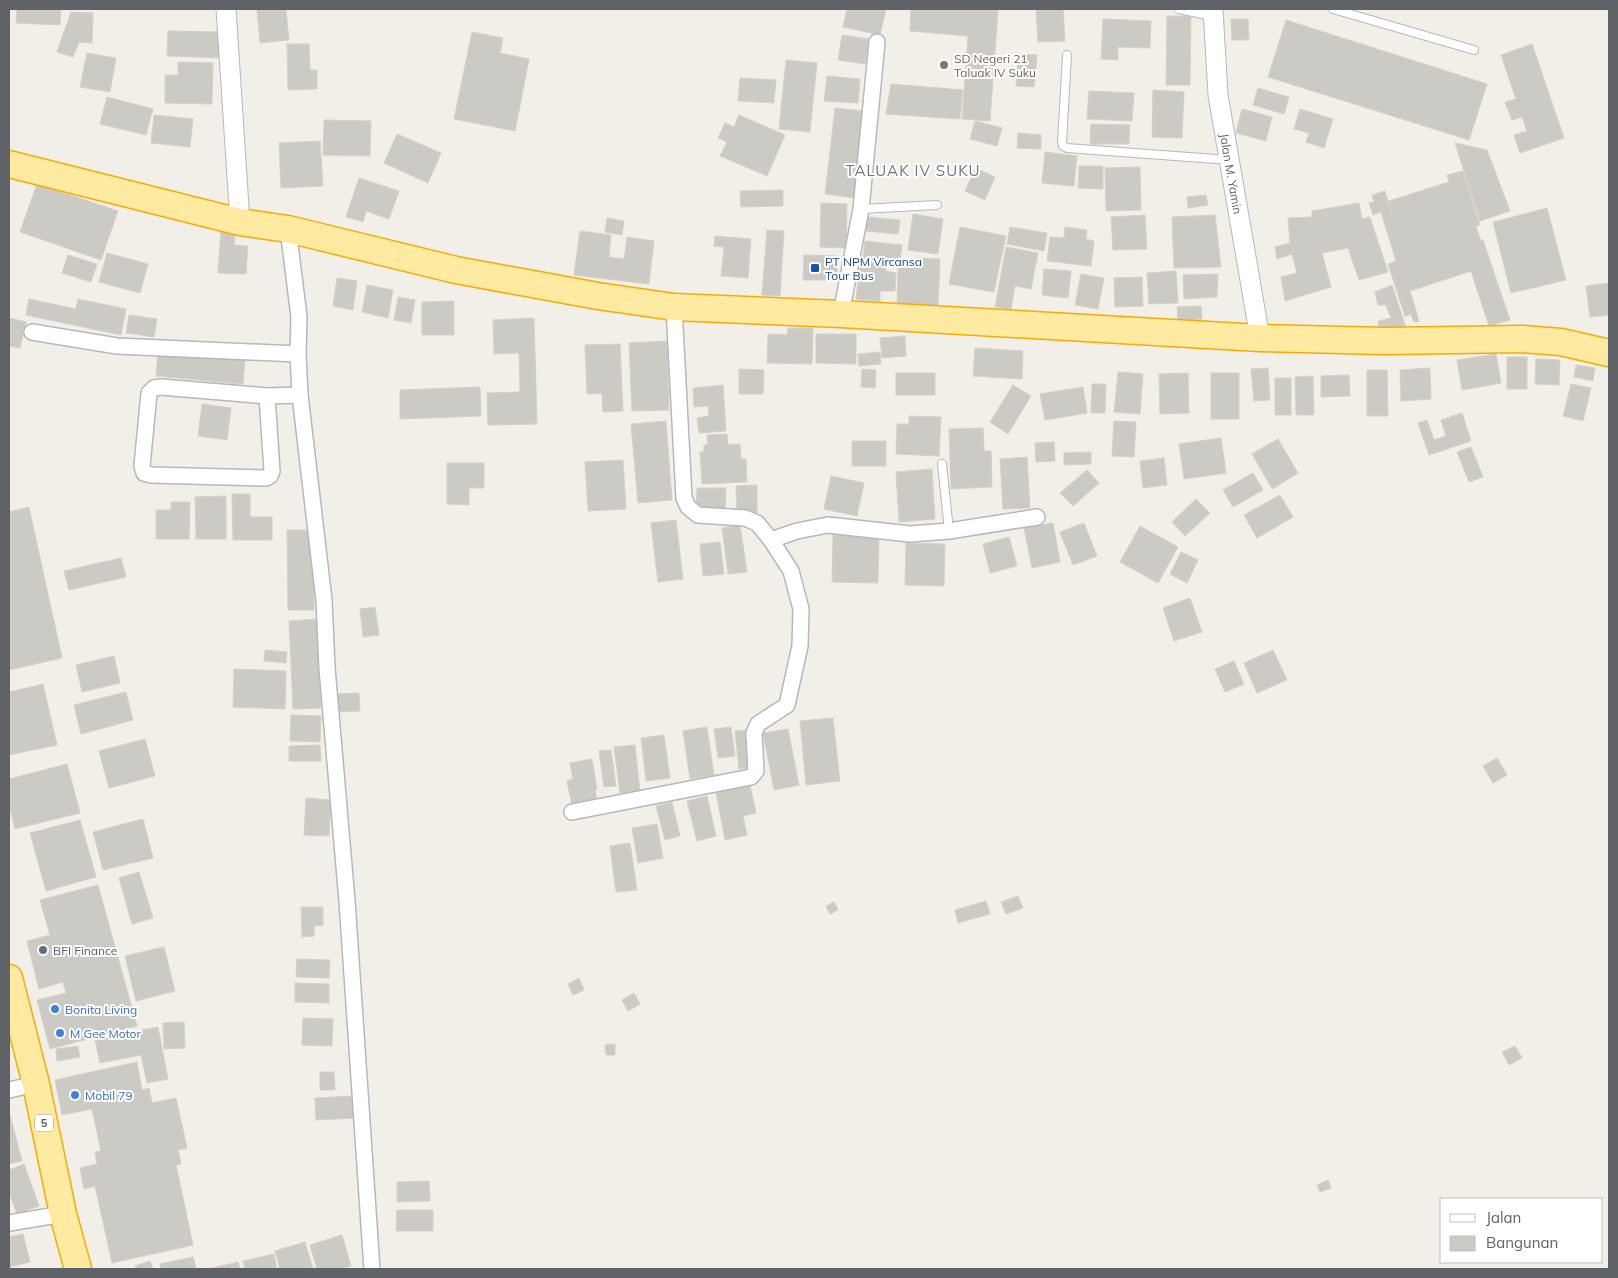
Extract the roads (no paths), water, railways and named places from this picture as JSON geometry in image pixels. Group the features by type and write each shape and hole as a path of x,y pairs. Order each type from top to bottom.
{"highway":[{"path":"9,164 240,222 288,229 456,270 598,296 674,307 841,314 1260,338 1385,341 1522,339 1561,342 1609,353"},
{"name":"5","path":"9,978 36,1084 63,1214 78,1269"}],"street":[{"path":"226,9 240,222"},
{"name":"Jalan M. Yamin","path":"1212,12 1218,95 1260,338"},
{"path":"841,314 861,209 877,42"},
{"path":"288,229 299,316 300,395 324,600 327,668 348,911 372,1269"},
{"path":"572,812 751,777 756,771 754,733 758,724 786,705 800,646 801,609 791,571 771,540 756,523 745,518 698,515 688,507 684,498 674,307"},
{"path":"32,332 117,346 298,354"},
{"path":"267,396 272,471 270,476 266,478 151,475 144,473 142,466 149,393 154,388 267,396 300,395"},
{"path":"771,540 797,531 828,525 910,534 1036,517"},
{"path":"9,1090 36,1084"},
{"path":"9,1223 63,1214"}],"lane":[{"path":"1179,9 1212,12"},
{"path":"1333,9 1474,50"},
{"path":"1066,55 1063,146 1109,152 1230,160"},
{"path":"861,209 937,205"},
{"path":"942,464 949,530"}],"place":[{"name":"SD Negeri 21 Taluak IV Suku","path":"944,65"},
{"name":"PT NPM Vircansa Tour Bus","path":"815,268"},
{"name":"BFI Finance","path":"43,950"},
{"name":"Bonita Living","path":"55,1009"},
{"name":"M Gee Motor","path":"60,1033"},
{"name":"Mobil 79","path":"75,1095"}],"district":[{"name":"TALUAK IV SUKU","path":"913,170"}]}
